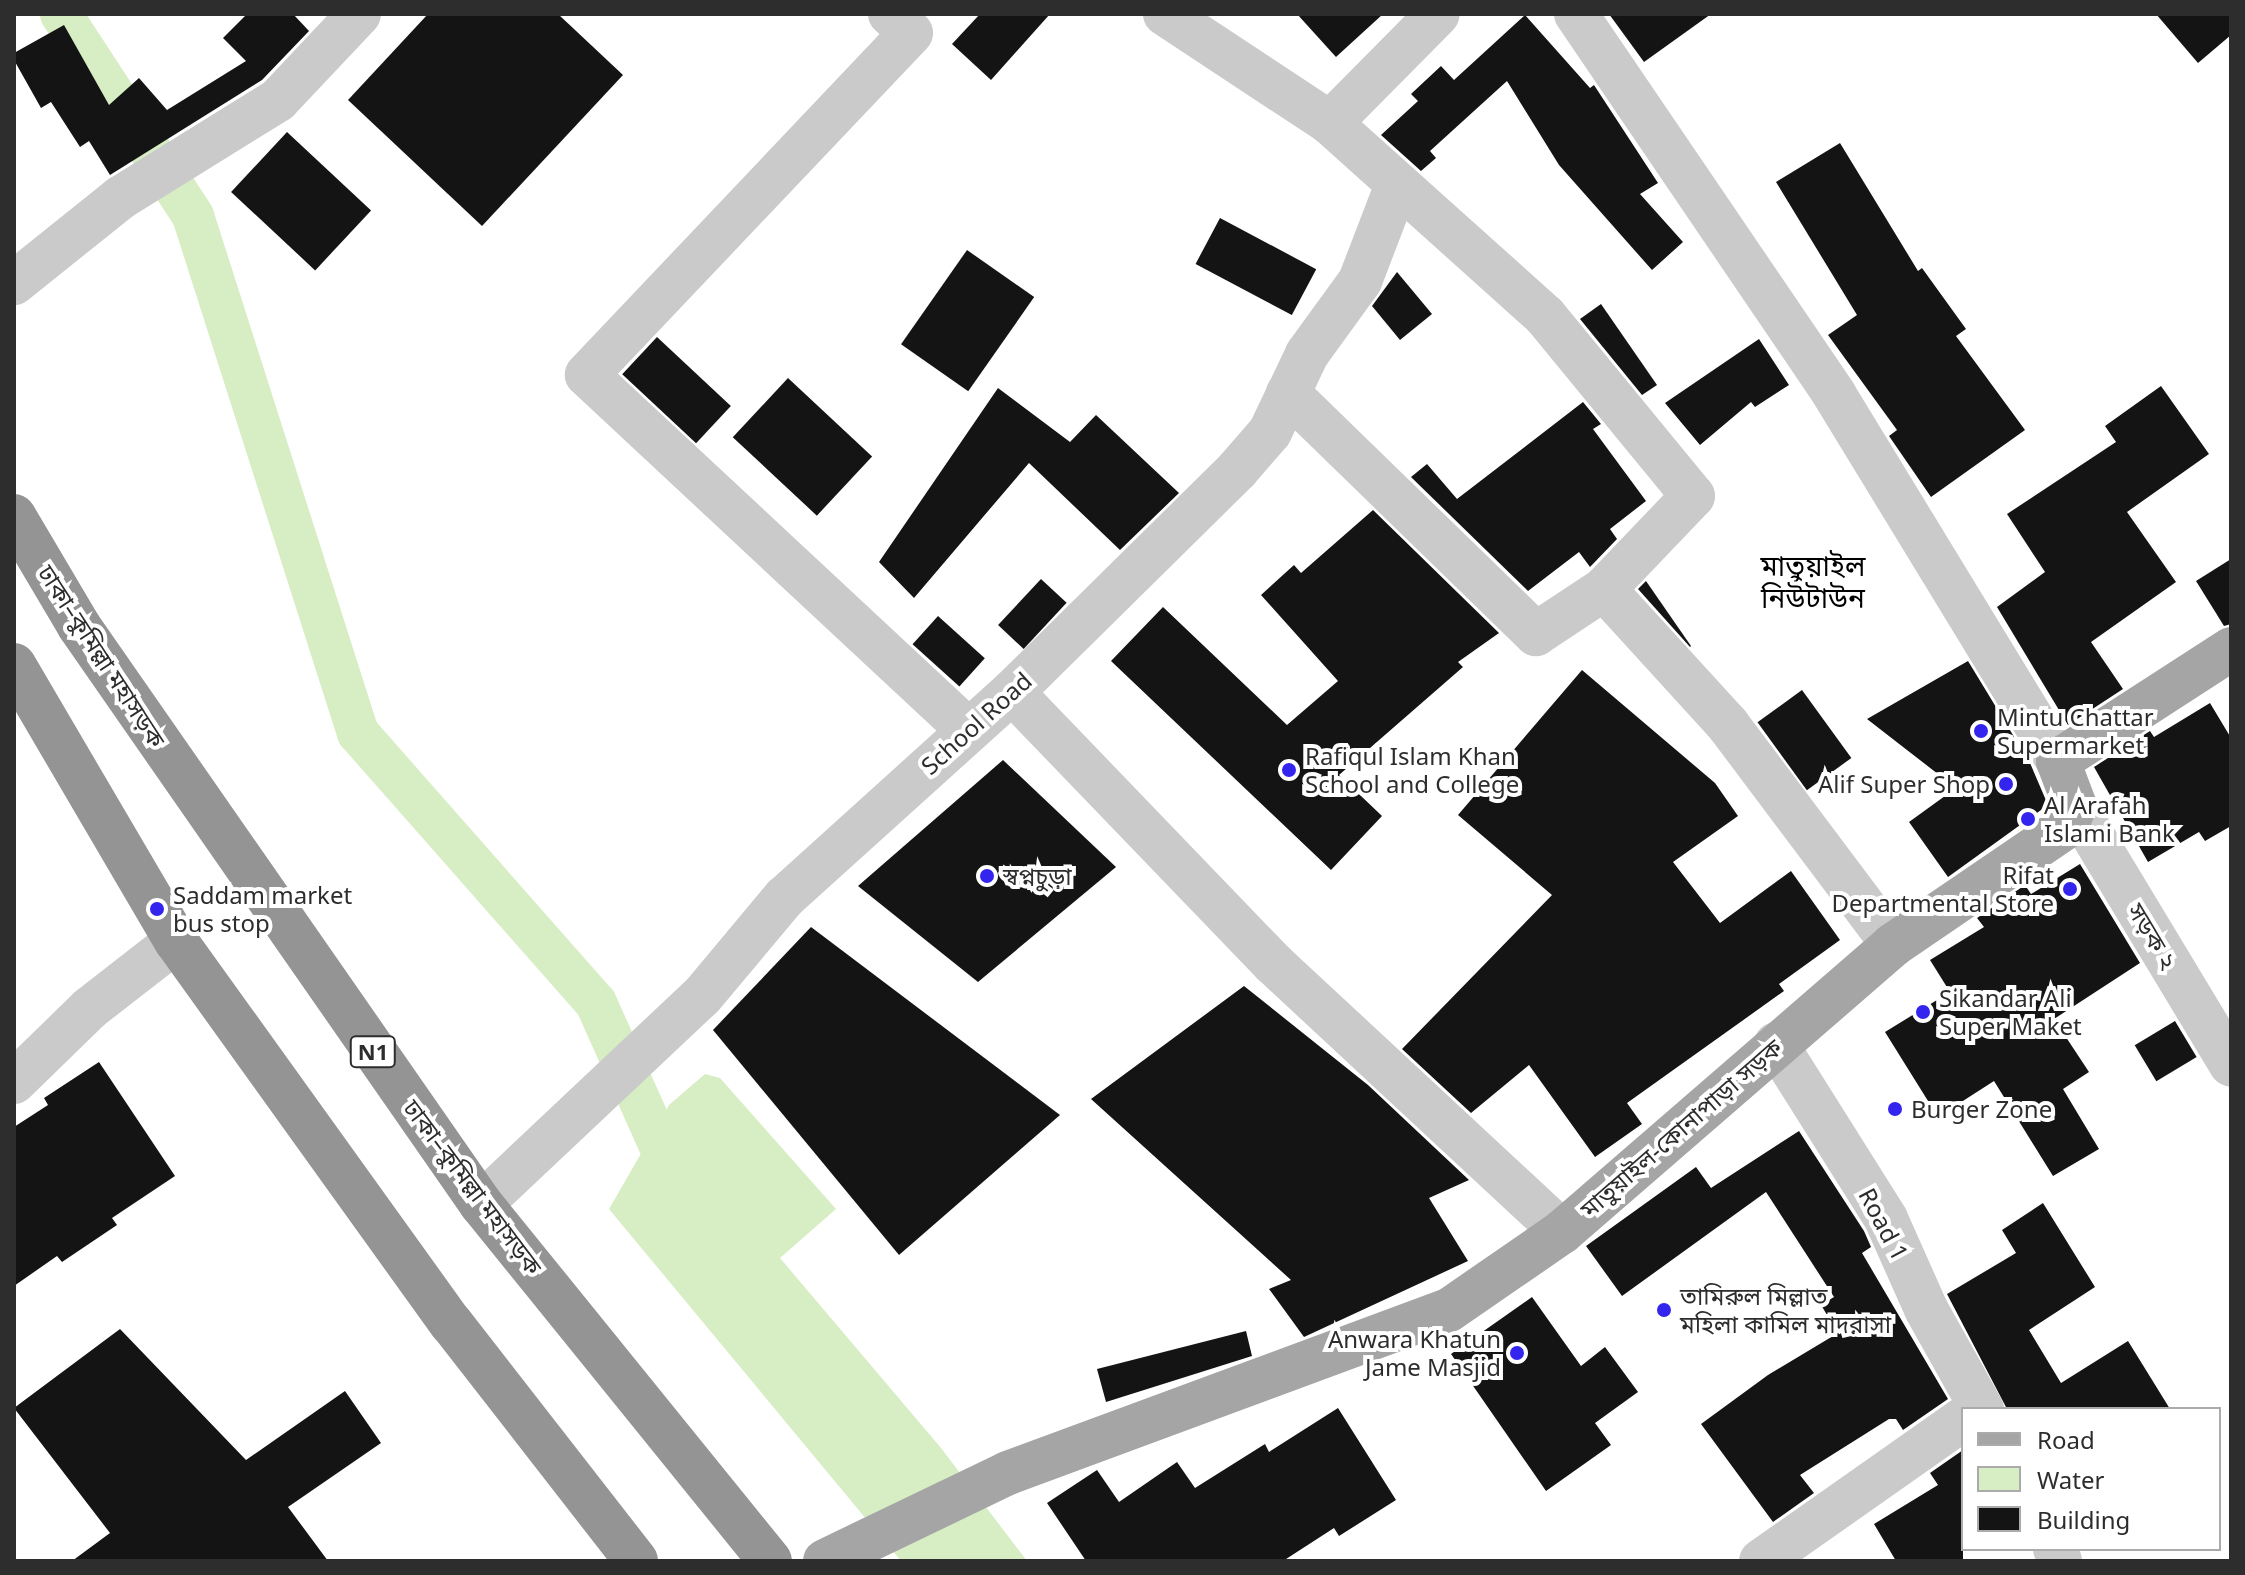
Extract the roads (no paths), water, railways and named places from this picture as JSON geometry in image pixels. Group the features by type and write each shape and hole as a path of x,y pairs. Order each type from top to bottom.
{"highway":[{"name":"ঢাকা–কুমিল্লা মহাসড়ক","path":"14,516 96,652 481,1204 770,1561"},
{"path":"14,665 176,941 451,1323 636,1561"}],"main road":[{"path":"2075,806 2058,761 2231,649"},
{"name":"মাতুয়াইল-কোনাপাড়া সড়ক","path":"839,1553 1008,1473 1449,1310 1562,1232 1893,945 2066,827 2075,806"}],"street":[{"path":"14,283 120,198 278,100 359,14"},
{"path":"890,14 911,33 587,375 968,730"},
{"path":"1165,14 1330,123 1396,187 1545,316 1693,496 1604,589 1536,634 1288,393"},
{"path":"1330,123 1438,14"},
{"path":"1576,14 1834,394 2058,761"},
{"name":"School Road","path":"481,1204 702,996 784,898 1012,692 1237,470 1270,432 1307,354 1360,281 1396,187"},
{"path":"1604,589 1728,725 1893,945"},
{"path":"1012,692 1274,964 1562,1232"},
{"name":"সড়ক ২","path":"2075,806 2231,1065"},
{"path":"14,1082 90,1008 176,941"},
{"name":"Road 1","path":"1776,1044 1886,1219 1974,1407"},
{"path":"1761,1561 1961,1421"}],"water":[{"path":"705,1074 720,1078 836,1209 780,1258 941,1448 1027,1561 901,1561 609,1209 669,1105"}],"waterway":[{"path":"61,14 193,216 358,733 596,1003 677,1184"}],"place":[{"name":"Mintu Chattar Supermarket","path":"1981,731"},
{"name":"Rafiqul Islam Khan School and College","path":"1289,770"},
{"name":"Alif Super Shop","path":"2006,784"},
{"name":"Al Arafah Islami Bank","path":"2028,819"},
{"name":"স্বপ্নচুড়া","path":"987,876"},
{"name":"Rifat Departmental Store","path":"2070,889"},
{"name":"Saddam market bus stop","path":"157,909"},
{"name":"Sikandar Ali Super Maket","path":"1923,1012"},
{"name":"Burger Zone","path":"1895,1109"},
{"name":"তামিরুল মিল্লাত মহিলা কামিল মাদরাসা","path":"1664,1310"},
{"name":"Anwara Khatun Jame Masjid","path":"1517,1353"}],"district":[{"name":"মাতুয়াইল নিউটাউন","path":"1813,581"}]}
